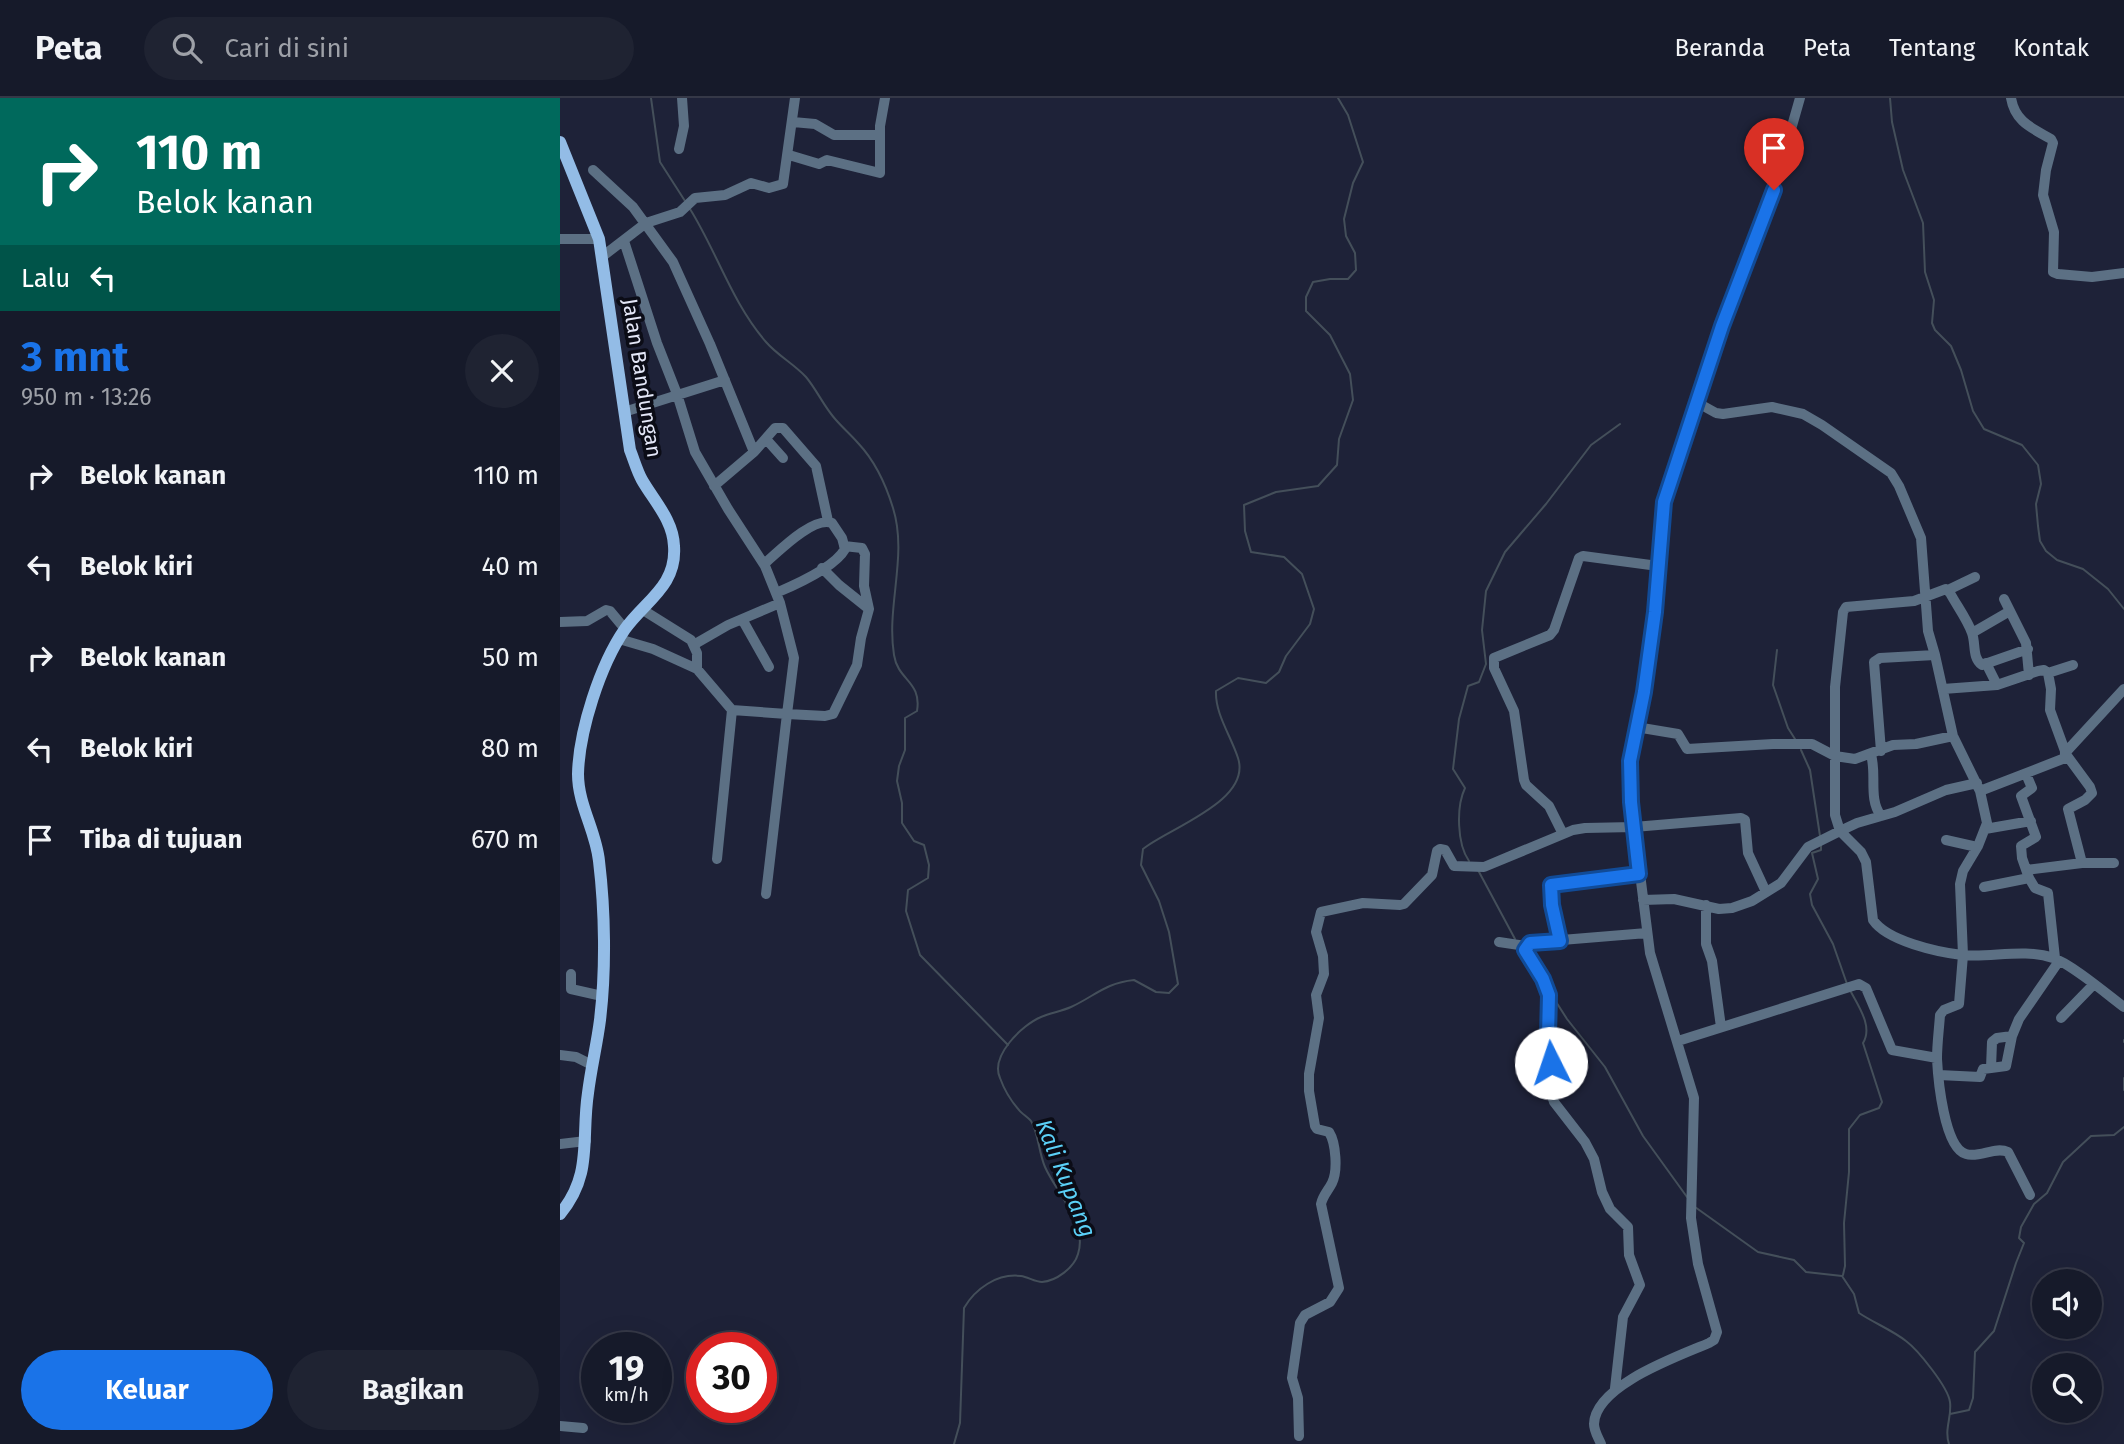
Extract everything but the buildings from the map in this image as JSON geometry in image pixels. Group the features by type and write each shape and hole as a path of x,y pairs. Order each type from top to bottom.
{"main road":[{"name":"Jalan Bandungan","path":"560,142 599,239 603,256 624,412 636,468 666,518 674,545 670,573 656,596 622,634 594,696 581,748 578,775 580,796 599,860 602,996 587,1094 586,1142 581,1179 560,1214"}],"street":[{"path":"679,149 684,126 682,98"},
{"path":"603,256 646,223 680,212 695,198 730,194 751,183 769,188 778,187 785,181 795,98"},
{"path":"789,155 819,164 827,160 880,173 880,135 886,98"},
{"path":"1601,1444 1594,1427 1595,1418 1615,1388 1709,1343 1717,1336 1717,1327 1698,1264 1692,1218 1695,1098 1655,969 1647,933 1634,827 1630,761 1644,692 1653,625 1664,502 1722,326 1774,190 1800,98"},
{"path":"2011,98 2016,116 2024,124 2052,139 2053,143 2043,195 2053,232 2053,272 2092,277 2124,274"},
{"path":"793,122 816,124 834,135 880,135"},
{"path":"593,170 630,204 673,261 754,452"},
{"path":"560,239 599,239"},
{"path":"624,241 695,452 764,564 778,598 794,658 766,894"},
{"path":"624,412 724,380"},
{"path":"1698,403 1716,413 1772,407 1803,414 1891,473 1899,486 1923,545 1928,631 1953,736 1978,787 1987,824 1963,871 1960,884 1963,955 1959,1003 1941,1012 1937,1058 1947,1126 1959,1150 1965,1154 2003,1150 2008,1152 2029,1195"},
{"path":"695,644 803,582 843,553 844,546 837,528 828,521 813,461 783,428 777,427 754,452 714,486"},
{"path":"766,439 783,458"},
{"path":"764,564 816,524 828,521"},
{"path":"560,622 587,621 607,610 610,611 622,634 696,669 732,710 817,716 833,714 857,665 869,609 864,586 865,554 862,548 844,546"},
{"path":"1563,834 1549,806 1524,780 1514,711 1494,668 1494,658 1550,635 1579,558 1583,556 1658,566"},
{"path":"822,568 869,609"},
{"path":"1975,577 1924,598 1849,606 1844,609 1835,687 1835,815 1840,831 1864,857 1875,923 1891,934 1912,943 1963,955 2030,955 2057,959 2124,1007"},
{"path":"1948,590 1972,633 1978,664 2028,649"},
{"path":"2004,599 2028,649 2029,675"},
{"path":"643,610 695,644 696,669"},
{"path":"1972,633 2010,611"},
{"path":"742,619 769,667"},
{"path":"1881,816 1874,799 1874,662 1880,658 1935,655"},
{"path":"1986,663 1997,685"},
{"path":"1943,690 1997,685 2044,670 2048,673 2073,665"},
{"path":"2048,673 2050,709 2065,753 2091,787 2092,793 2085,800 2068,809 2082,863"},
{"path":"1643,900 1674,899 1719,909 1752,901 1781,883 1808,847 1857,823 1951,788 1978,787 2061,761 2065,758 2065,753 2124,689"},
{"path":"717,859 732,710"},
{"path":"1636,727 1678,734 1687,749 1812,744 1835,756 1855,758 1893,746 1953,736"},
{"path":"1939,1075 1980,1077 1983,1069 2006,1066 2012,1036 2019,1019 2057,959 2048,892 2032,886 2021,846 2036,837 2021,796 2032,788 2026,774"},
{"path":"1299,1436 1298,1398 1292,1378 1300,1323 1305,1315 1330,1302 1339,1288 1321,1204 1333,1181 1335,1165 1332,1139 1329,1132 1315,1126 1309,1091 1312,1048 1319,1018 1316,995 1324,974 1317,932 1320,915 1325,911 1363,903 1404,904 1432,875 1437,851 1440,849 1445,850 1454,866 1484,867 1563,834 1585,828 1744,818 1748,853 1766,892"},
{"path":"1985,828 2031,821"},
{"path":"1946,840 1977,847"},
{"path":"1984,887 2005,885 2028,874 2082,863 2114,863"},
{"path":"1560,941 1552,905 1551,885 1639,874"},
{"path":"1706,905 1706,944 1712,961 1721,1027"},
{"path":"1499,942 1522,946 1537,942 1647,933"},
{"path":"1522,946 1545,983 1549,995 1551,1093 1561,1114 1591,1152 1602,1192 1610,1209 1628,1227 1629,1255 1640,1281 1638,1292 1623,1317 1615,1388"},
{"path":"571,974 571,989 602,996"},
{"path":"1678,1041 1859,984 1866,988 1892,1050 1937,1058"},
{"path":"2061,1018 2094,984"},
{"path":"1991,1068 1992,1042 1997,1038 2012,1036"},
{"path":"560,1055 576,1057 593,1065"},
{"path":"560,1144 586,1142"},
{"path":"560,1426 583,1428"}],"waterway":[{"path":"651,98 660,162 685,201"},
{"name":"Kali Kupang","path":"954,1444 960,1423 964,1308 974,1295 995,1280 1021,1276 1042,1282 1058,1276 1069,1269 1076,1259 1080,1243 1075,1220 1045,1167 1033,1125 1013,1103 1002,1082 998,1069 1000,1060 1010,1042 1033,1021 1071,1007 1108,987 1134,980 1156,992 1169,993 1178,984 1169,932 1159,901 1141,865 1143,849 1206,812 1233,787 1239,773 1238,758 1221,717 1216,691 1238,678 1266,683 1279,672 1286,656 1310,624 1314,609 1302,574 1284,557 1251,552 1245,531 1244,505 1276,492 1318,486 1337,465 1339,439 1353,400 1350,374 1330,335 1306,311 1306,297 1313,282 1348,279 1356,270 1355,253 1346,236 1344,219 1353,183 1363,162 1348,115 1338,98"},
{"path":"1890,98 1892,122 1903,170 1923,223 1925,272 1934,300 1932,323 1935,330 1951,346 1973,411 1984,429 2022,445 2038,465 2041,484 2036,504 2038,526 2040,541 2046,551 2057,560 2083,569 2108,589 2124,609"},
{"path":"690,209 754,327 770,347 806,377 832,415 870,458 887,491 897,526 898,544 892,637 894,655 896,664 913,687 918,701 917,711 905,718 905,750 897,781 902,803 902,823 914,841 924,845 929,865 928,878 908,890 906,911 920,955 1008,1045"},
{"path":"1469,861 1462,845 1459,825 1460,805 1465,788 1453,769 1459,719 1468,686 1479,682 1486,664 1482,630 1486,591 1505,552 1591,445 1620,424"},
{"path":"1777,650 1773,685 1788,728 1795,739"},
{"path":"1801,750 1810,770 1820,836"},
{"path":"1821,845 1821,850 1812,853 1818,879 1810,894 1812,905 1833,944 1847,984"},
{"path":"1478,870 1515,939"},
{"path":"1843,1275 1849,1129 1860,1115 1879,1108 1882,1102 1863,1043 1866,1024 1851,992"},
{"path":"1553,997 1605,1067 1643,1136 1687,1197"},
{"path":"2124,1078 2124,1090"},
{"path":"1950,1414 1969,1410 1973,1398 1975,1352 1994,1331 2024,1243 2019,1238 2021,1227 2034,1204 2047,1193 2063,1162 2091,1136 2114,1135 2124,1127"},
{"path":"1695,1207 1758,1252 1794,1260 1806,1272 1842,1276 1854,1294 1859,1313 1906,1341 1938,1378 1950,1402 1947,1433 1949,1444"}],"route":[{"path":"1551,1063 1548,1036 1549,995 1543,979 1527,955 1526,946 1530,943 1560,941 1552,905 1551,885 1639,874 1631,802 1630,761 1644,692 1655,612 1664,502 1722,326 1774,190"}]}
